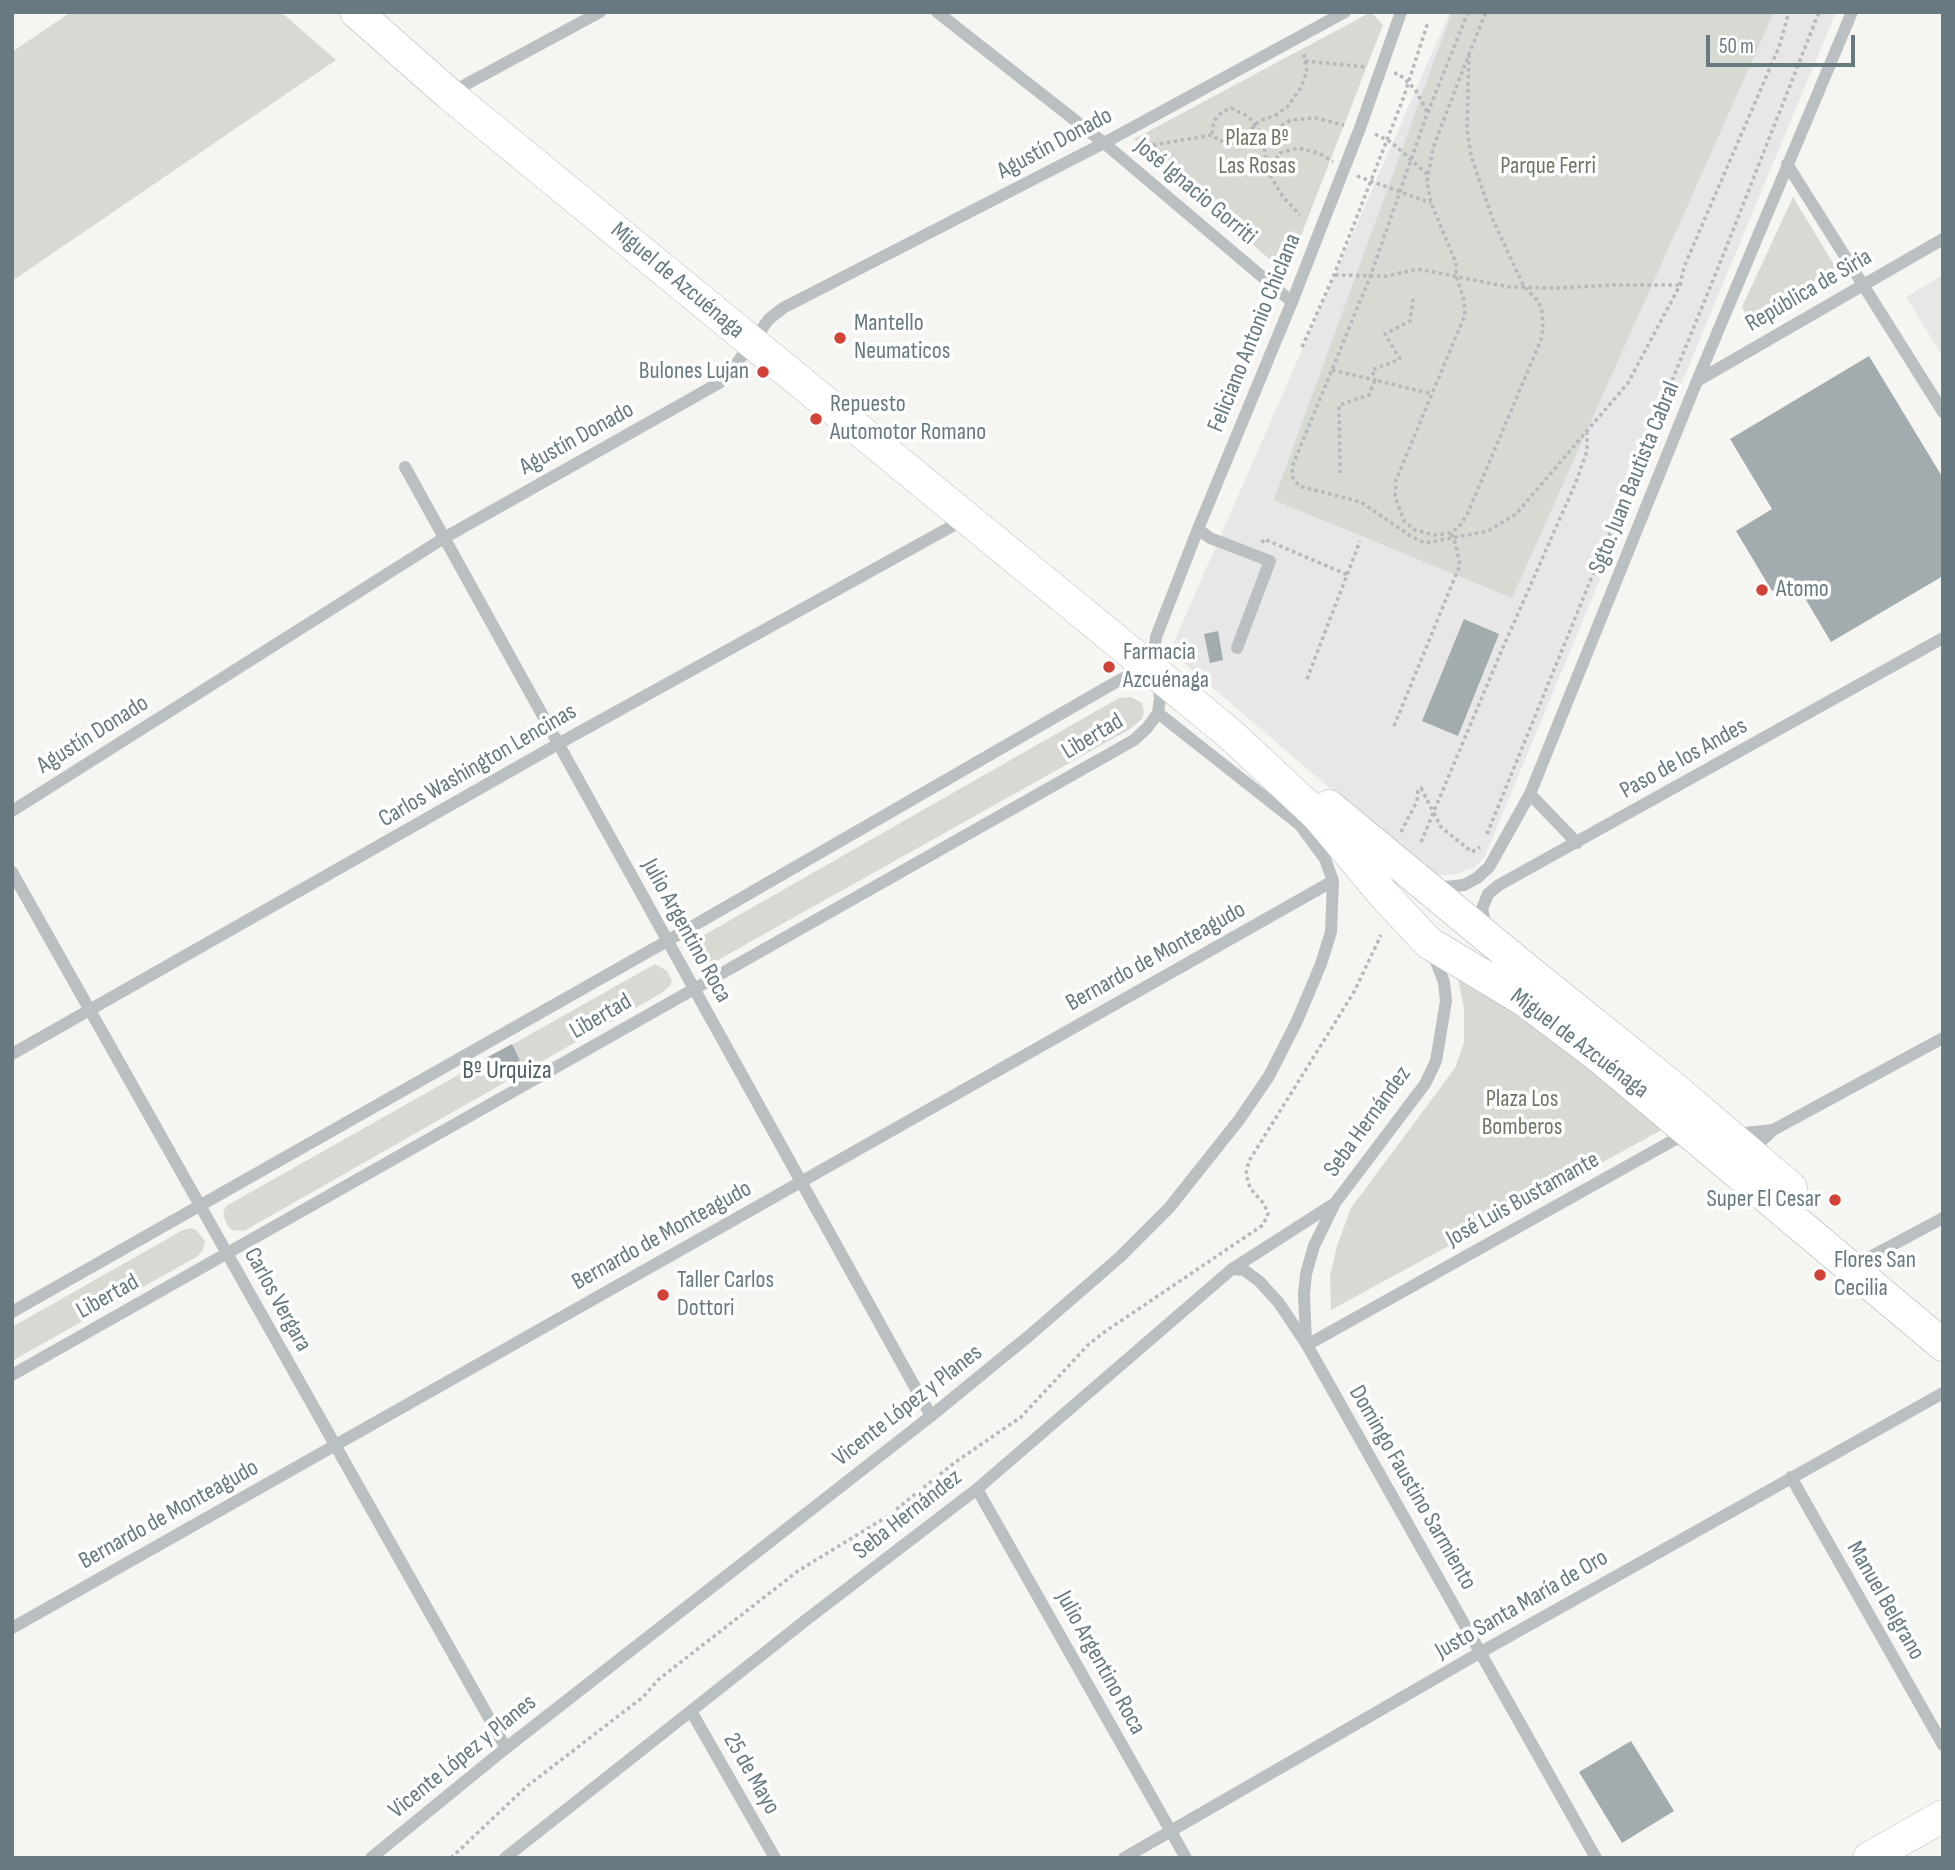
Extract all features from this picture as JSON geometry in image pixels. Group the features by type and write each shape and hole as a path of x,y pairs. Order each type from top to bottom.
{"main road":[{"name":"Miguel de Azcuénaga","path":"356,12 449,93 1229,733 1317,815 1384,895 1429,943 1524,1000 1597,1055 1943,1345"},
{"name":"Miguel de Azcuénaga","path":"1229,733 1292,775 1729,1134 1943,1319"},
{"path":"1869,1858 1943,1816"}],"street":[{"path":"449,93 600,12"},
{"name":"José Ignacio Gorriti","path":"937,12 1104,143 1292,302"},
{"name":"Agustín Donado","path":"12,811 444,538 719,383 729,374 769,319 791,304 1104,143 1345,12"},
{"name":"Feliciano Antonio Chiclana","path":"1151,670 1156,637 1292,302 1360,128 1401,12"},
{"name":"Sgto. Juan Bautista Cabral","path":"1396,862 1445,887 1464,886 1489,867 1530,794 1697,381 1852,12"},
{"path":"1787,164 1943,412"},
{"name":"República de Siria","path":"1697,381 1943,239"},
{"name":"Julio Argentino Roca","path":"404,467 931,1416"},
{"name":"Carlos Washington Lencinas","path":"12,1055 558,744 965,519"},
{"path":"1198,529 1210,538 1270,561 1237,648"},
{"name":"Paso de los Andes","path":"1491,940 1482,909 1488,894 1499,885 1943,638"},
{"name":"Libertad","path":"12,1312 201,1207 1116,682 1135,672 1151,670 1160,686 1157,713 1147,728 1134,740 12,1375"},
{"path":"1157,713 1300,825 1325,859 1333,881"},
{"path":"1530,794 1577,843"},
{"name":"Carlos Vergara","path":"12,872 506,1748"},
{"name":"Bernardo de Monteagudo","path":"12,1628 1333,881"},
{"name":"Vicente López y Planes","path":"371,1858 506,1748 931,1416 1030,1335 1120,1256 1169,1208 1220,1147 1269,1076 1321,964 1331,932 1333,881"},
{"name":"Seba Hernández","path":"1307,1345 1304,1294 1306,1274 1314,1246 1335,1203 1425,1084 1436,1061 1446,1001 1444,982 1429,943"},
{"name":"José Luis Bustamante","path":"1755,1157 1760,1142 1773,1130 1943,1038"},
{"name":"José Luis Bustamante","path":"1307,1345 1674,1140 1773,1130"},
{"path":"1755,1157 1757,1180 1763,1193"},
{"name":"Seba Hernández","path":"505,1858 977,1489 1233,1269 1335,1203"},
{"path":"1870,1256 1943,1218"},
{"name":"Domingo Faustino Sarmiento","path":"1233,1269 1244,1270 1259,1281 1279,1303 1307,1345 1596,1858"},
{"name":"Justo Santa María de Oro","path":"1124,1858 1940,1392"},
{"name":"Manuel Belgrano","path":"1791,1477 1943,1745"},
{"name":"Julio Argentino Roca","path":"977,1489 1186,1858"},
{"name":"25 de Mayo","path":"691,1711 775,1858"}],"path":[{"path":"1468,12 1426,117 1370,277 1292,467 1293,478 1299,486 1361,502 1424,543 1488,531 1516,514 1628,383 1680,285 1684,267 1779,47 1789,12"},
{"path":"1469,54 1467,129 1471,156 1493,220 1524,287 1538,302 1542,312 1543,329 1541,340 1467,515 1459,527 1450,533 1434,535 1415,530 1404,521 1395,496 1396,480 1465,315 1464,300 1456,276 1456,263 1431,203 1427,181 1433,149 1469,54 1486,12"},
{"path":"1396,862 1421,788 1441,827 1472,852 1479,850 1485,839 1594,575 1819,12"},
{"path":"1302,347 1334,275 1403,99 1428,22"},
{"path":"1153,145 1212,135 1220,141 1231,141 1245,135 1255,125 1276,116 1288,106 1300,89 1307,72 1304,54"},
{"path":"1212,135 1213,121 1222,111 1231,108 1249,117 1263,136 1267,170 1283,197 1300,215"},
{"path":"1334,275 1387,276 1418,269 1509,287 1680,285"},
{"path":"1340,473 1339,405 1369,395 1375,380 1371,370 1400,359 1385,334 1409,321 1413,299"},
{"path":"1332,370 1432,394"},
{"path":"1421,842 1500,652 1576,482 1587,451 1587,433"},
{"path":"1394,726 1460,565 1454,538 1450,533"},
{"path":"1256,556 1264,538 1348,575"},
{"path":"1307,679 1360,541"},
{"path":"451,1858 526,1787 643,1697 659,1679 798,1571 888,1516 954,1463 1021,1417 1088,1345 1103,1333 1263,1225 1268,1214 1264,1204 1250,1188 1246,1174 1249,1161 1354,992 1381,935"}],"shaded area":[{"path":"1450,12 1836,12 1485,856 1475,867 1455,874 1436,875 1426,871 1170,651"},
{"path":"1943,275 1943,357 1906,297"}],"green space":[{"path":"71,12 281,12 336,60 12,281 12,52"},
{"name":"Plaza Bº Las Rosas","path":"1371,12 1383,25 1286,274 1134,139"},
{"name":"Parque Ferri","path":"1452,12 1774,12 1512,598 1274,500"},
{"path":"1793,197 1836,268 1748,318 1742,307"},
{"path":"1131,697 1142,703 1144,712 1142,719 1130,729 709,965 692,961 690,948 697,939 1119,698"},
{"path":"655,964 667,971 672,981 660,994 244,1231 232,1230 227,1225 223,1213 226,1206"},
{"name":"Plaza Los Bomberos","path":"1457,973 1506,1001 1669,1126 1331,1310 1330,1276 1337,1246 1351,1208 1455,1068 1464,1043 1464,1008"},
{"path":"191,1228 205,1241 198,1256 12,1361 12,1327 183,1230"}],"building":[{"path":"1869,356 1943,478 1943,576 1831,642 1793,578 1772,591 1736,531 1772,509 1730,439"},
{"path":"1464,619 1499,634 1458,736 1422,721"},
{"path":"1218,631 1223,660 1210,663 1204,634"},
{"path":"512,1044 520,1061 493,1076 484,1059"},
{"path":"1631,1741 1674,1811 1622,1843 1579,1772"}],"place":[{"name":"Mantello Neumaticos","path":"840,338"},
{"name":"Bulones Lujan","path":"763,372"},
{"name":"Repuesto Automotor Romano","path":"816,419"},
{"name":"Atomo","path":"1762,590"},
{"name":"Farmacia Azcuénaga","path":"1109,667"},
{"name":"Super El Cesar","path":"1835,1200"},
{"name":"Flores San Cecilia","path":"1820,1275"},
{"name":"Taller Carlos Dottori","path":"663,1295"}],"district":[{"name":"Bº Urquiza","path":"507,1071"}]}
